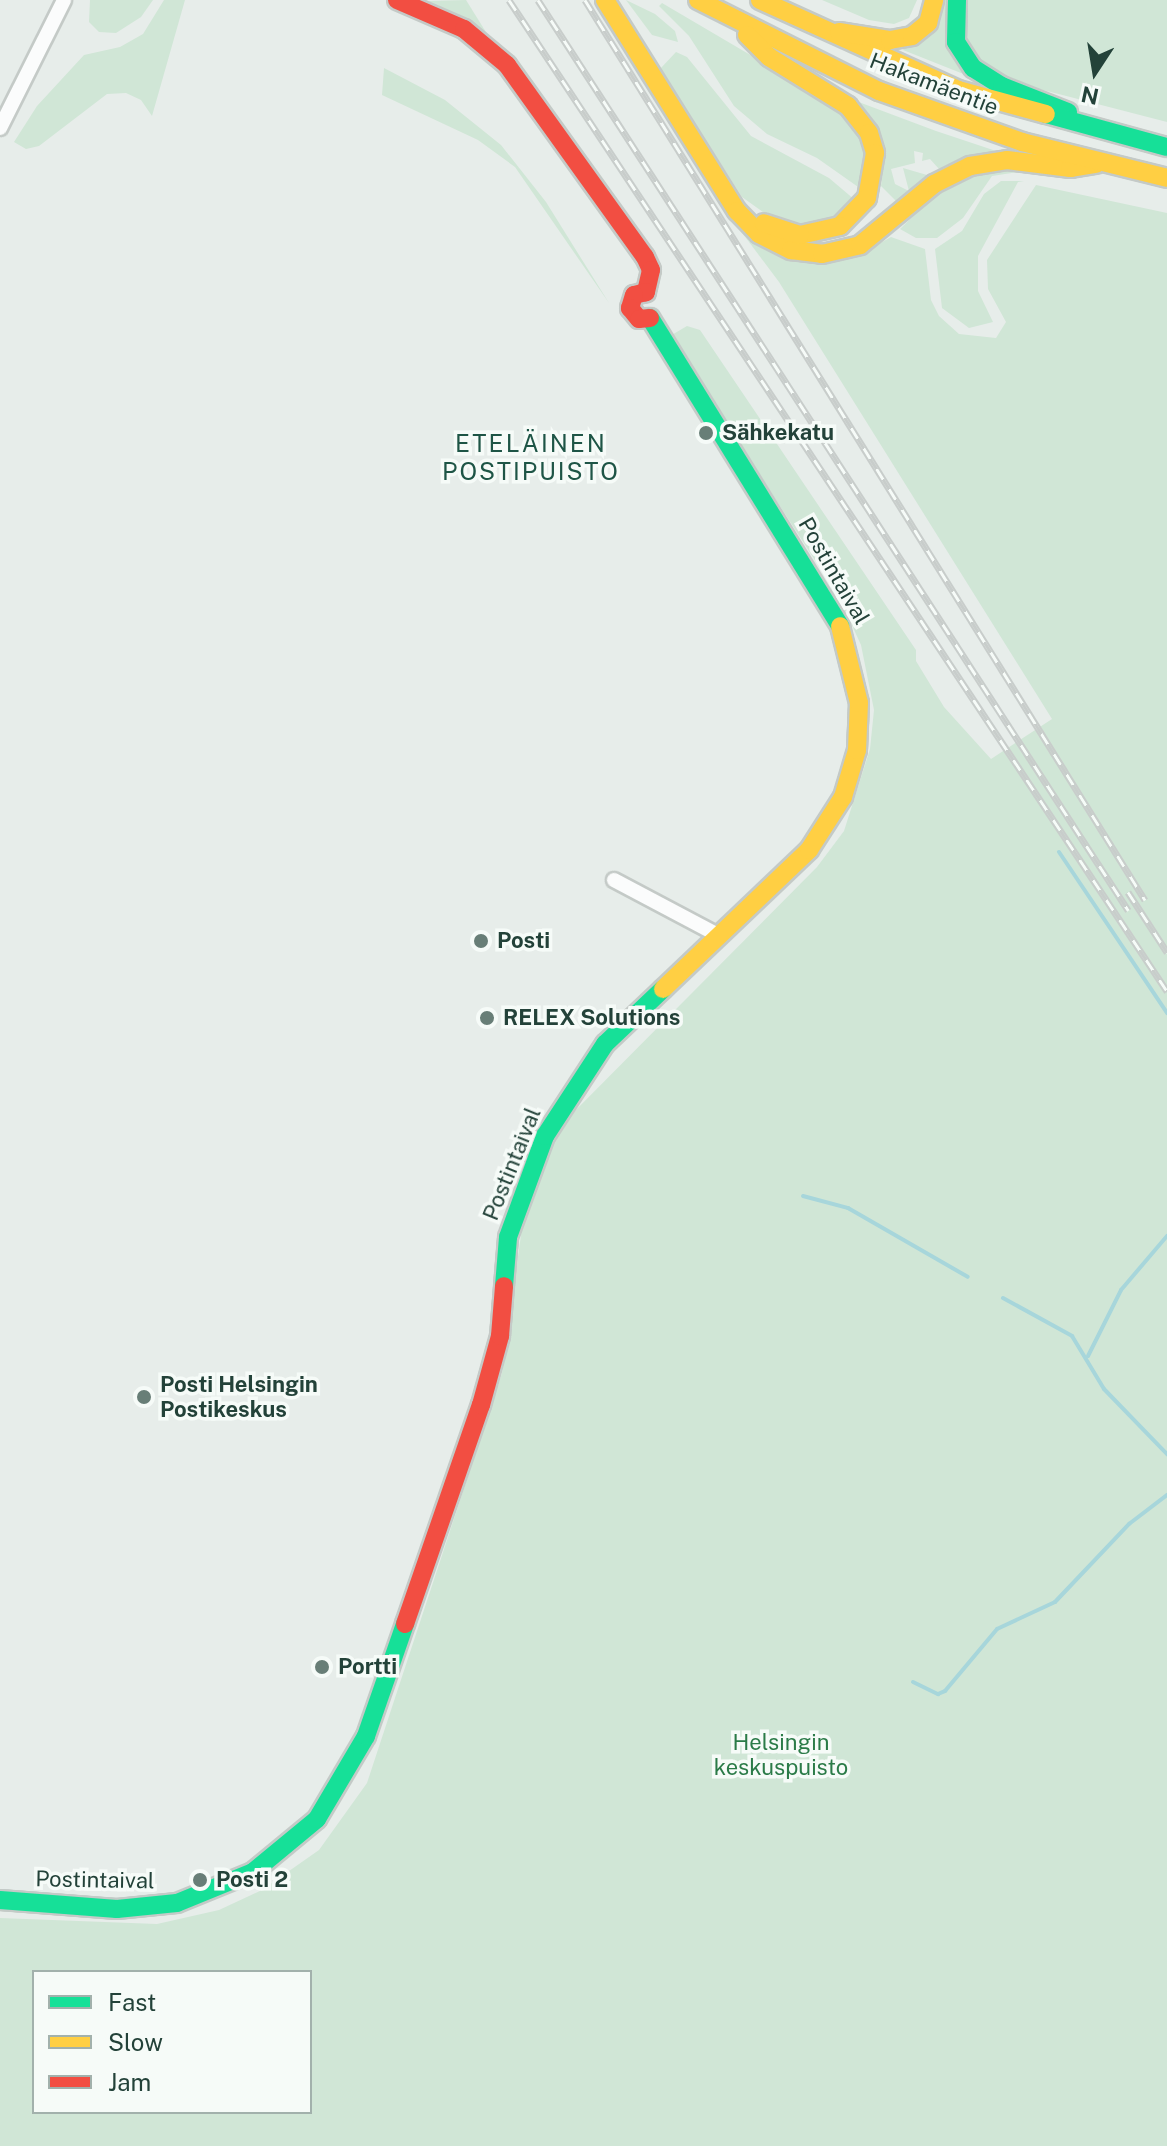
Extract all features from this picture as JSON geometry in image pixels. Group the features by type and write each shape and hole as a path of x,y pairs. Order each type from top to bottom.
{"street":[{"path":"0,128 64,0"},
{"name":"Postintaival","path":"0,1900 117,1909 177,1903 211,1893 269,1863 323,1813 352,1766 371,1721 495,1362 508,1237 545,1136 605,1044 809,850 851,774 859,703 852,656 836,614 650,318 657,301 646,292 651,270 645,257 507,65 464,29 397,0"},
{"path":"605,0 747,223 791,250 833,253 877,236 934,184 970,166 1007,160 1070,168 1096,164"},
{"name":"Hakamäentie","path":"698,0 879,91 1096,164 1167,178"},
{"name":"Hakamäentie","path":"760,0 822,32 958,90 1095,130 1167,147"},
{"path":"822,32 903,39 928,23 934,0"},
{"path":"957,0 956,42 973,68 1002,86 1058,105 1095,130"},
{"path":"718,179 760,220 789,234 821,233 855,215 873,185 875,153 857,114 825,88 769,57 733,20"},
{"path":"614,880 718,935"}],"green space":[{"path":"90,0 153,0 141,17 116,33 99,32 89,22"},
{"path":"164,0 185,0 152,116 141,100 126,93 107,94 39,146 26,149 14,142 37,106 84,55 120,47 143,34"},
{"path":"466,0 489,37 428,1"},
{"path":"626,0 655,14 675,31 678,42 652,35"},
{"path":"822,0 917,0 909,18 894,24 869,20"},
{"path":"941,0 951,0 966,75 903,50"},
{"path":"966,0 1167,0 1167,122 1000,79 966,45"},
{"path":"662,3 834,104 865,145 861,189 817,158 767,134 734,106 689,36 659,6"},
{"path":"676,52 687,57 751,136 829,178 855,200 835,221 808,227 770,217 742,197 660,69"},
{"path":"384,68 445,100 501,145 546,202 609,303 515,167 478,140 382,95"},
{"path":"856,101 1002,153 900,205 881,186 884,161","holes":["914,151 923,153 922,161 930,159 939,169 927,175 903,168 909,191 895,184 891,169 915,163"]},
{"path":"985,170 1031,170 992,176 963,218 937,238 916,238 900,229 934,196"},
{"path":"1001,181 1024,181 1018,182 978,256 978,291 993,322 969,328 942,308 935,249 962,231 984,194"},
{"name":"Helsingin keskuspuisto","path":"1036,185 1167,213 1167,2146 0,2146 0,1918 157,1924 219,1910 262,1890 319,1850 367,1783 502,1373 524,1213 557,1129 817,867 844,831 870,749 874,710 861,645 840,599 670,336 687,326 700,330 916,650 916,661 944,707 991,759 1052,719 779,282 734,222 758,246 799,261 868,250 891,237 925,249 931,300 939,316 959,334 996,338 1006,322 988,289 987,260"}],"waterway":[{"path":"1059,852 1167,1013"},
{"path":"803,1196 848,1208 968,1277"},
{"path":"1088,1356 1121,1290 1167,1236"},
{"path":"1003,1298 1072,1336 1104,1389 1167,1454"},
{"path":"913,1682 938,1694 945,1691 997,1629 1055,1602 1129,1524 1167,1495"}],"railway":[{"path":"509,0 1167,991"},
{"path":"538,0 1128,910"},
{"path":"585,0 1145,900"},
{"path":"1128,892 1167,952"}],"traffic: fast":[{"path":"957,0 956,42 973,68 1002,86 1068,112"},
{"path":"1046,114 1167,147"},
{"path":"650,318 840,626"},
{"path":"504,1286 508,1237 545,1136 605,1044 663,989"},
{"path":"0,1900 117,1909 177,1903 253,1872 317,1819 366,1736 405,1624"}],"traffic: slow":[{"path":"605,0 737,211 759,234 791,250 822,254 860,245 934,184 970,166 1007,160 1070,168 1096,164"},
{"path":"698,0 879,91 1022,142 1167,178"},
{"path":"760,0 958,90 1046,114"},
{"path":"839,32 890,40 912,36 928,23 934,0"},
{"path":"747,35 769,57 848,106 869,133 875,153 867,198 840,226 800,235 764,223"},
{"path":"663,989 809,850 843,797 857,750 859,703 840,626"}],"traffic: jam":[{"path":"397,0 464,29 507,65 645,257 651,270 646,292"},
{"path":"646,292 634,295 630,308 639,319 650,318"},
{"path":"405,1624 481,1405 500,1336 504,1286"}],"place":[{"name":"Sähkekatu","path":"706,433"},
{"name":"Posti","path":"481,941"},
{"name":"RELEX Solutions","path":"487,1018"},
{"name":"Posti Helsingin Postikeskus","path":"144,1397"},
{"name":"Portti","path":"322,1667"},
{"name":"Posti 2","path":"200,1880"}],"district":[{"name":"ETELÄINEN POSTIPUISTO","path":"531,458"}]}
